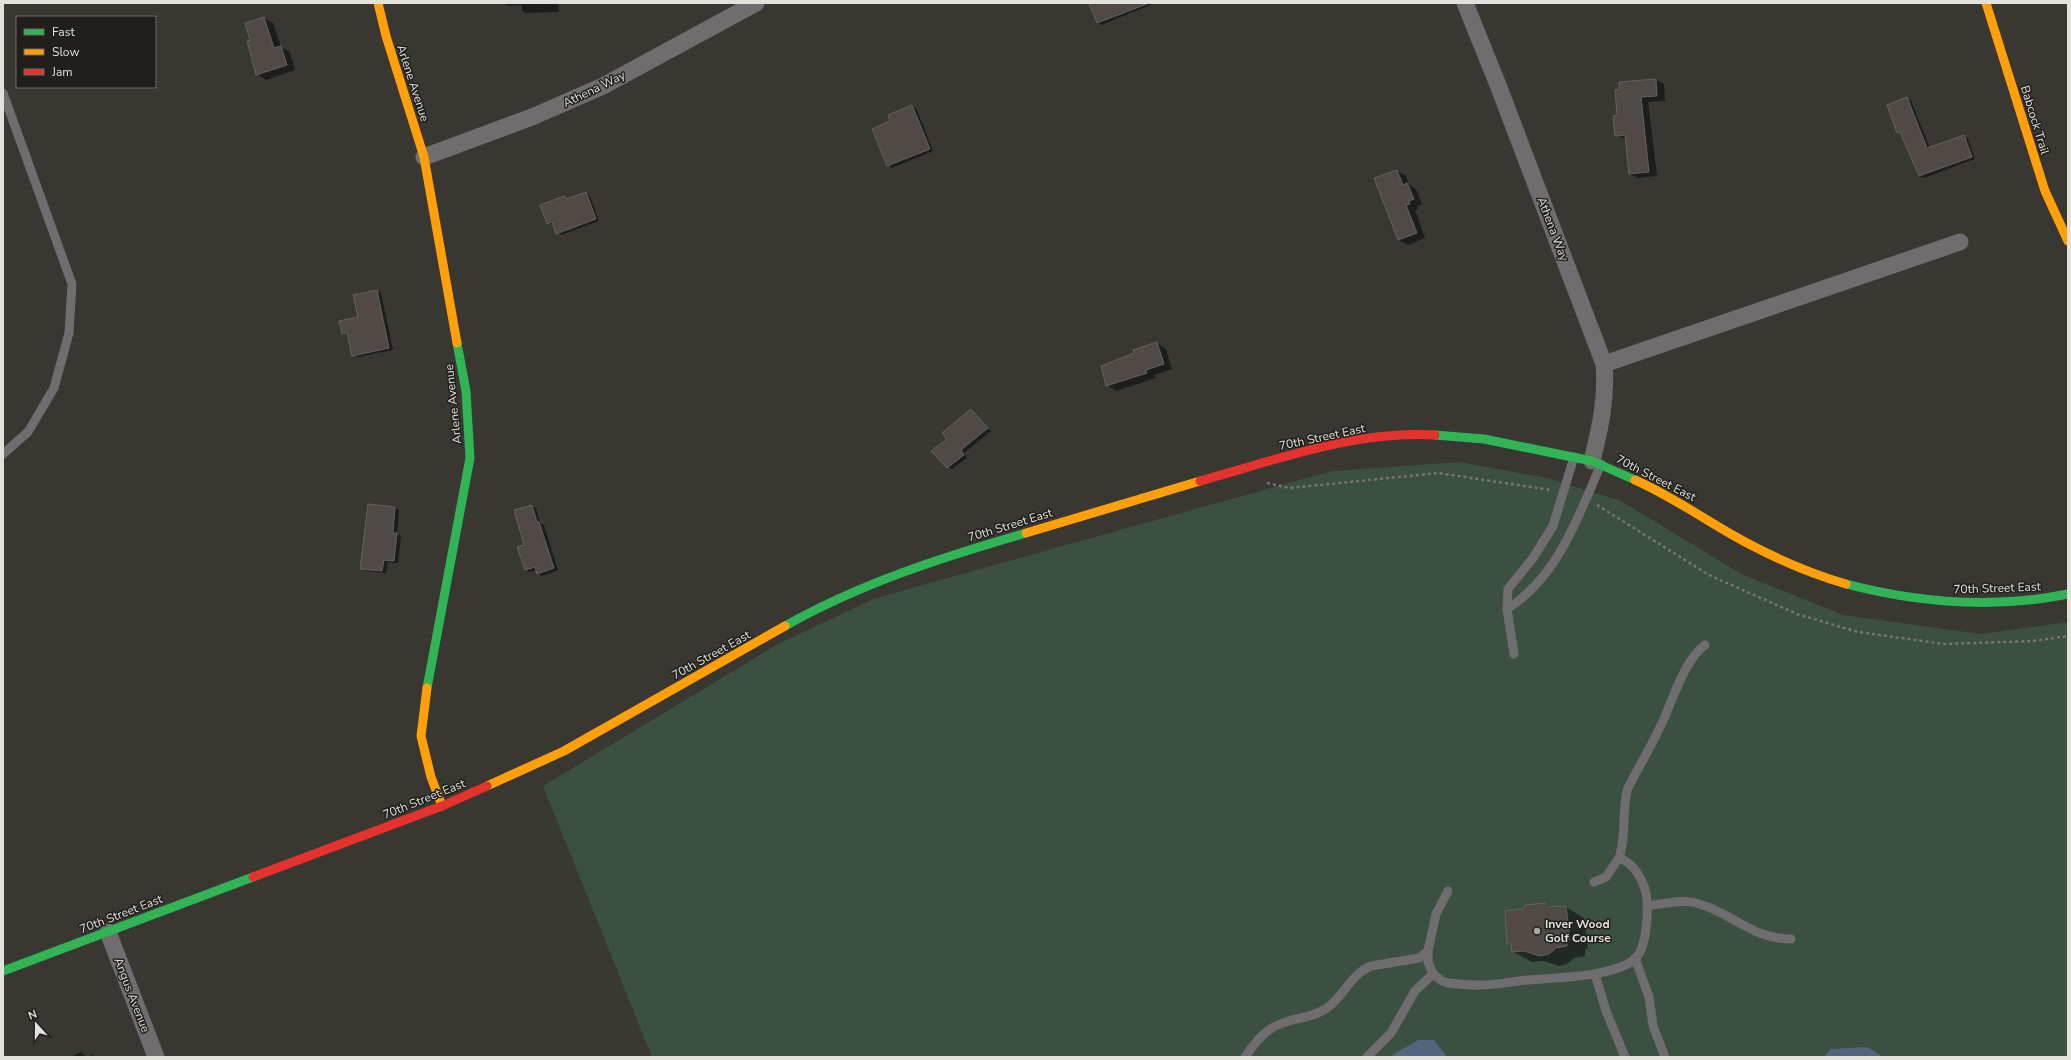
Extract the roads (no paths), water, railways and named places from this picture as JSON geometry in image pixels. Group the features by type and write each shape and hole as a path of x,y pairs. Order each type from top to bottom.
{"main road":[{"name":"Arlene Avenue","path":"378,3 386,36 424,157 466,391 470,458 426,692 421,736 431,777 442,806"},
{"name":"Babcock Trail","path":"1986,3 2045,191 2068,241"},
{"name":"70th Street East","path":"3,971 442,806 564,751 819,607 884,579 951,555 1193,483 1354,440 1422,434 1484,439 1574,456 1597,462 1682,504 1747,543 1793,566 1825,578 1874,591 1932,601 1983,603 2042,599 2068,594"}],"street":[{"name":"Athena Way","path":"424,157 532,117 603,86 756,3"},
{"name":"Athena Way","path":"1465,3 1498,85 1604,364 1606,385 1597,462"},
{"path":"1604,364 1960,242"},
{"name":"Angus Avenue","path":"108,932 156,1057"}],"lane":[{"path":"3,93 72,284 69,333 54,388 28,432 3,454"},
{"path":"1514,654 1507,609 1508,589 1533,558 1553,526 1565,491 1574,456"},
{"path":"1507,609 1521,600 1552,565 1565,545 1586,498 1597,462"},
{"path":"1594,882 1606,877 1619,858 1623,847 1626,797 1628,788 1662,722 1680,680 1698,650 1705,645"},
{"path":"1448,891 1436,914 1428,951 1428,962 1433,974 1442,981 1475,985 1595,974 1616,968 1635,958 1639,953 1646,926 1646,896 1641,879 1630,864 1619,858"},
{"path":"1647,906 1690,902 1697,903 1714,910 1756,933 1774,938 1791,939"},
{"path":"1245,1057 1260,1037 1273,1027 1287,1021 1312,1016 1329,1007 1352,979 1364,969 1379,964 1418,958 1428,951"},
{"path":"1635,958 1649,996 1653,1026 1665,1057"},
{"path":"1367,1057 1390,1033 1415,991 1433,974"},
{"path":"1595,974 1606,1011 1625,1057"}],"water":[{"path":"1418,1040 1434,1040 1447,1057 1389,1057"},
{"path":"1867,1047 1883,1057 1824,1057 1831,1049"}],"place":[{"name":"Inver Wood Golf Course","path":"1537,931"}]}
